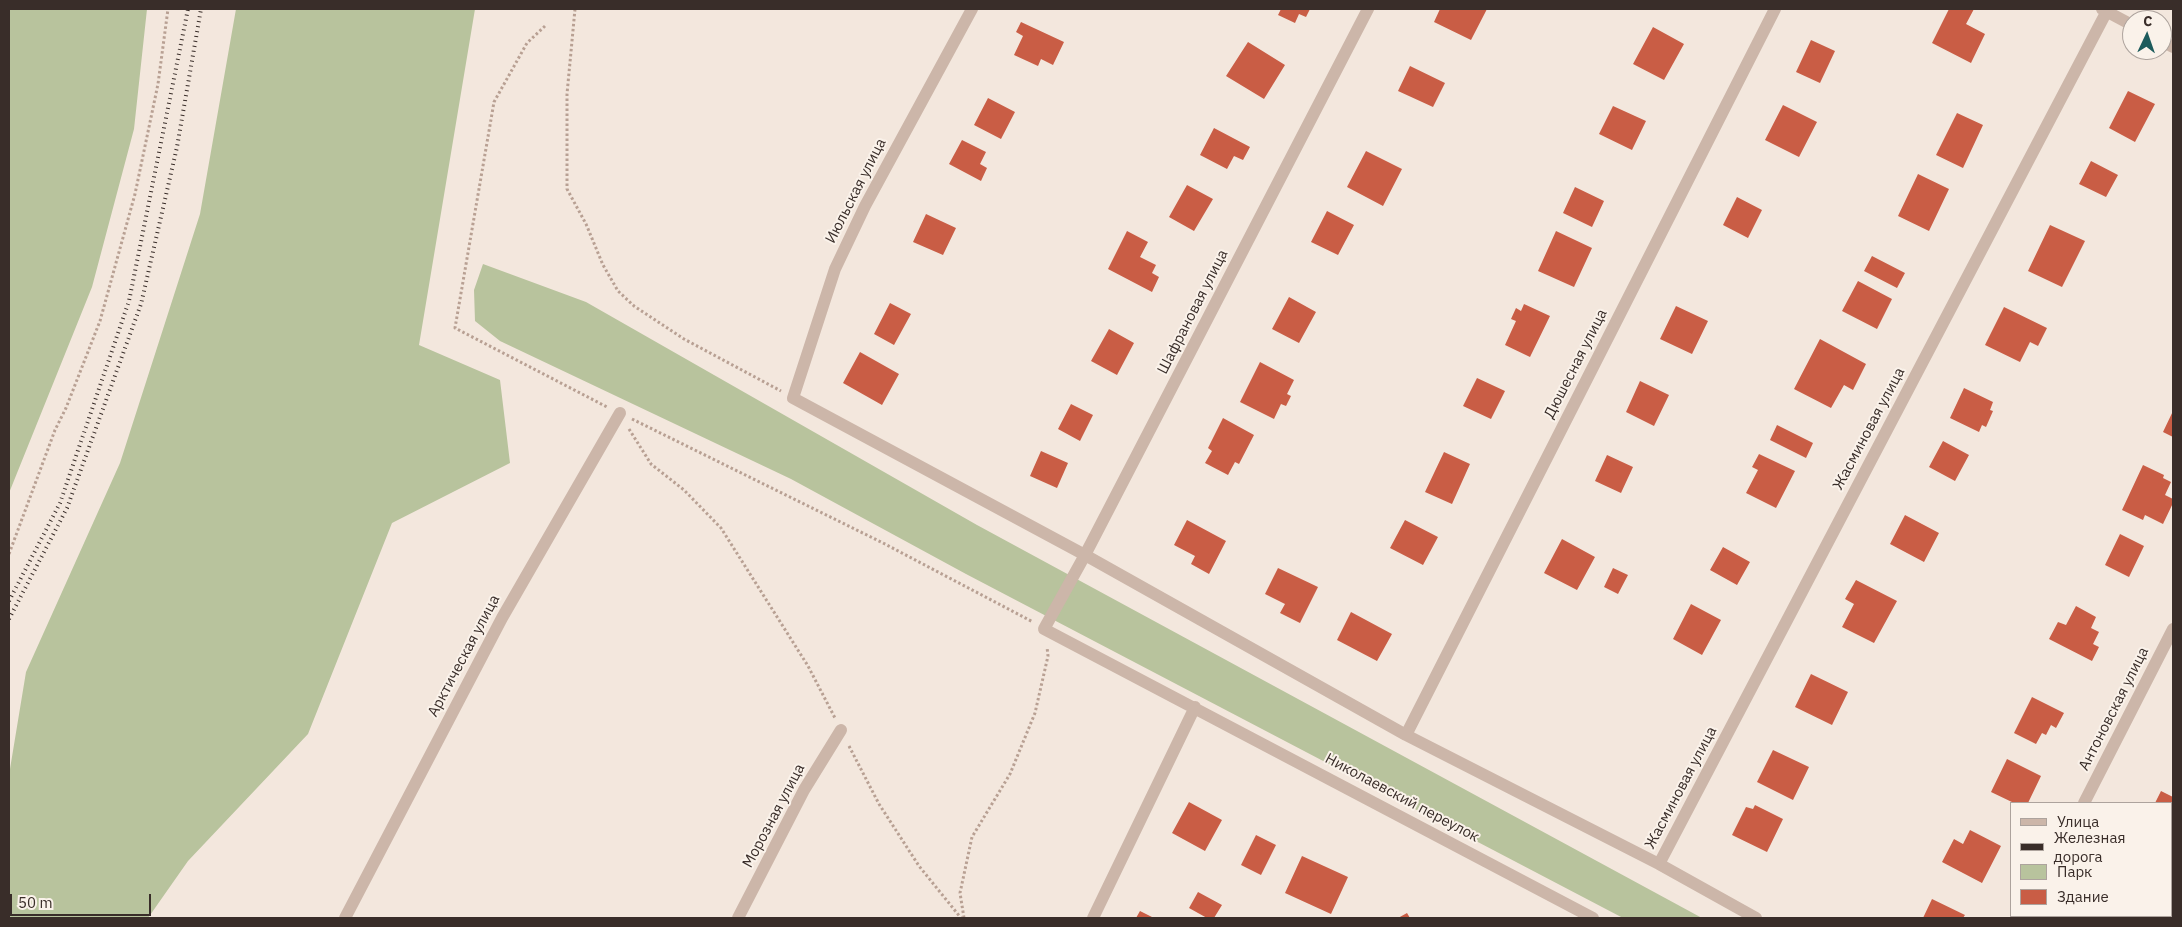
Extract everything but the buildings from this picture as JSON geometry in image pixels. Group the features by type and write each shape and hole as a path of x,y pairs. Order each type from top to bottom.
{"street":[{"name":"Июльская улица","path":"792,398 835,269 865,206 972,9"},
{"name":"Шафрановая улица","path":"1044,629 1085,555 1368,9"},
{"name":"Дюшесная улица","path":"1406,735 1775,9"},
{"path":"2105,10 2122,19"},
{"name":"Жасминовая улица","path":"1659,864 2105,10"},
{"path":"792,398 1085,555 1406,735 1659,864 1756,918"},
{"name":"Арктическая улица","path":"345,918 502,618 620,413"},
{"name":"Николаевский переулок","path":"1044,629 1593,918"},
{"name":"Антоновская улица","path":"2085,802 2173,630"},
{"path":"1093,918 1195,707"},
{"name":"Морозная улица","path":"738,918 804,790 842,730"}],"path":[{"path":"9,554 55,430 66,408 100,321 137,185 158,84 168,9"},
{"path":"575,9 567,94 567,189 586,224 603,265 618,291 634,306 684,339 792,398"},
{"path":"545,26 527,43 494,102 455,328 620,413 883,543 1044,629 1048,656 1035,713 1010,774 972,837 960,893 962,918"},
{"path":"620,413 651,464 684,490 721,528 808,666 879,804 919,866 962,918"}],"green space":[{"path":"9,9 147,9 134,129 92,287 9,493"},
{"path":"236,9 475,9 419,345 500,380 510,463 392,523 308,734 188,861 148,918 9,918 9,775 26,672 120,463 200,214"},
{"path":"483,264 586,302 977,525 1702,918 1623,918 966,574 791,479 500,341 475,321 474,290"}],"railway":[{"path":"9,601 60,503 129,301 188,9"},
{"path":"9,619 67,508 141,304 177,147 201,9"}]}
